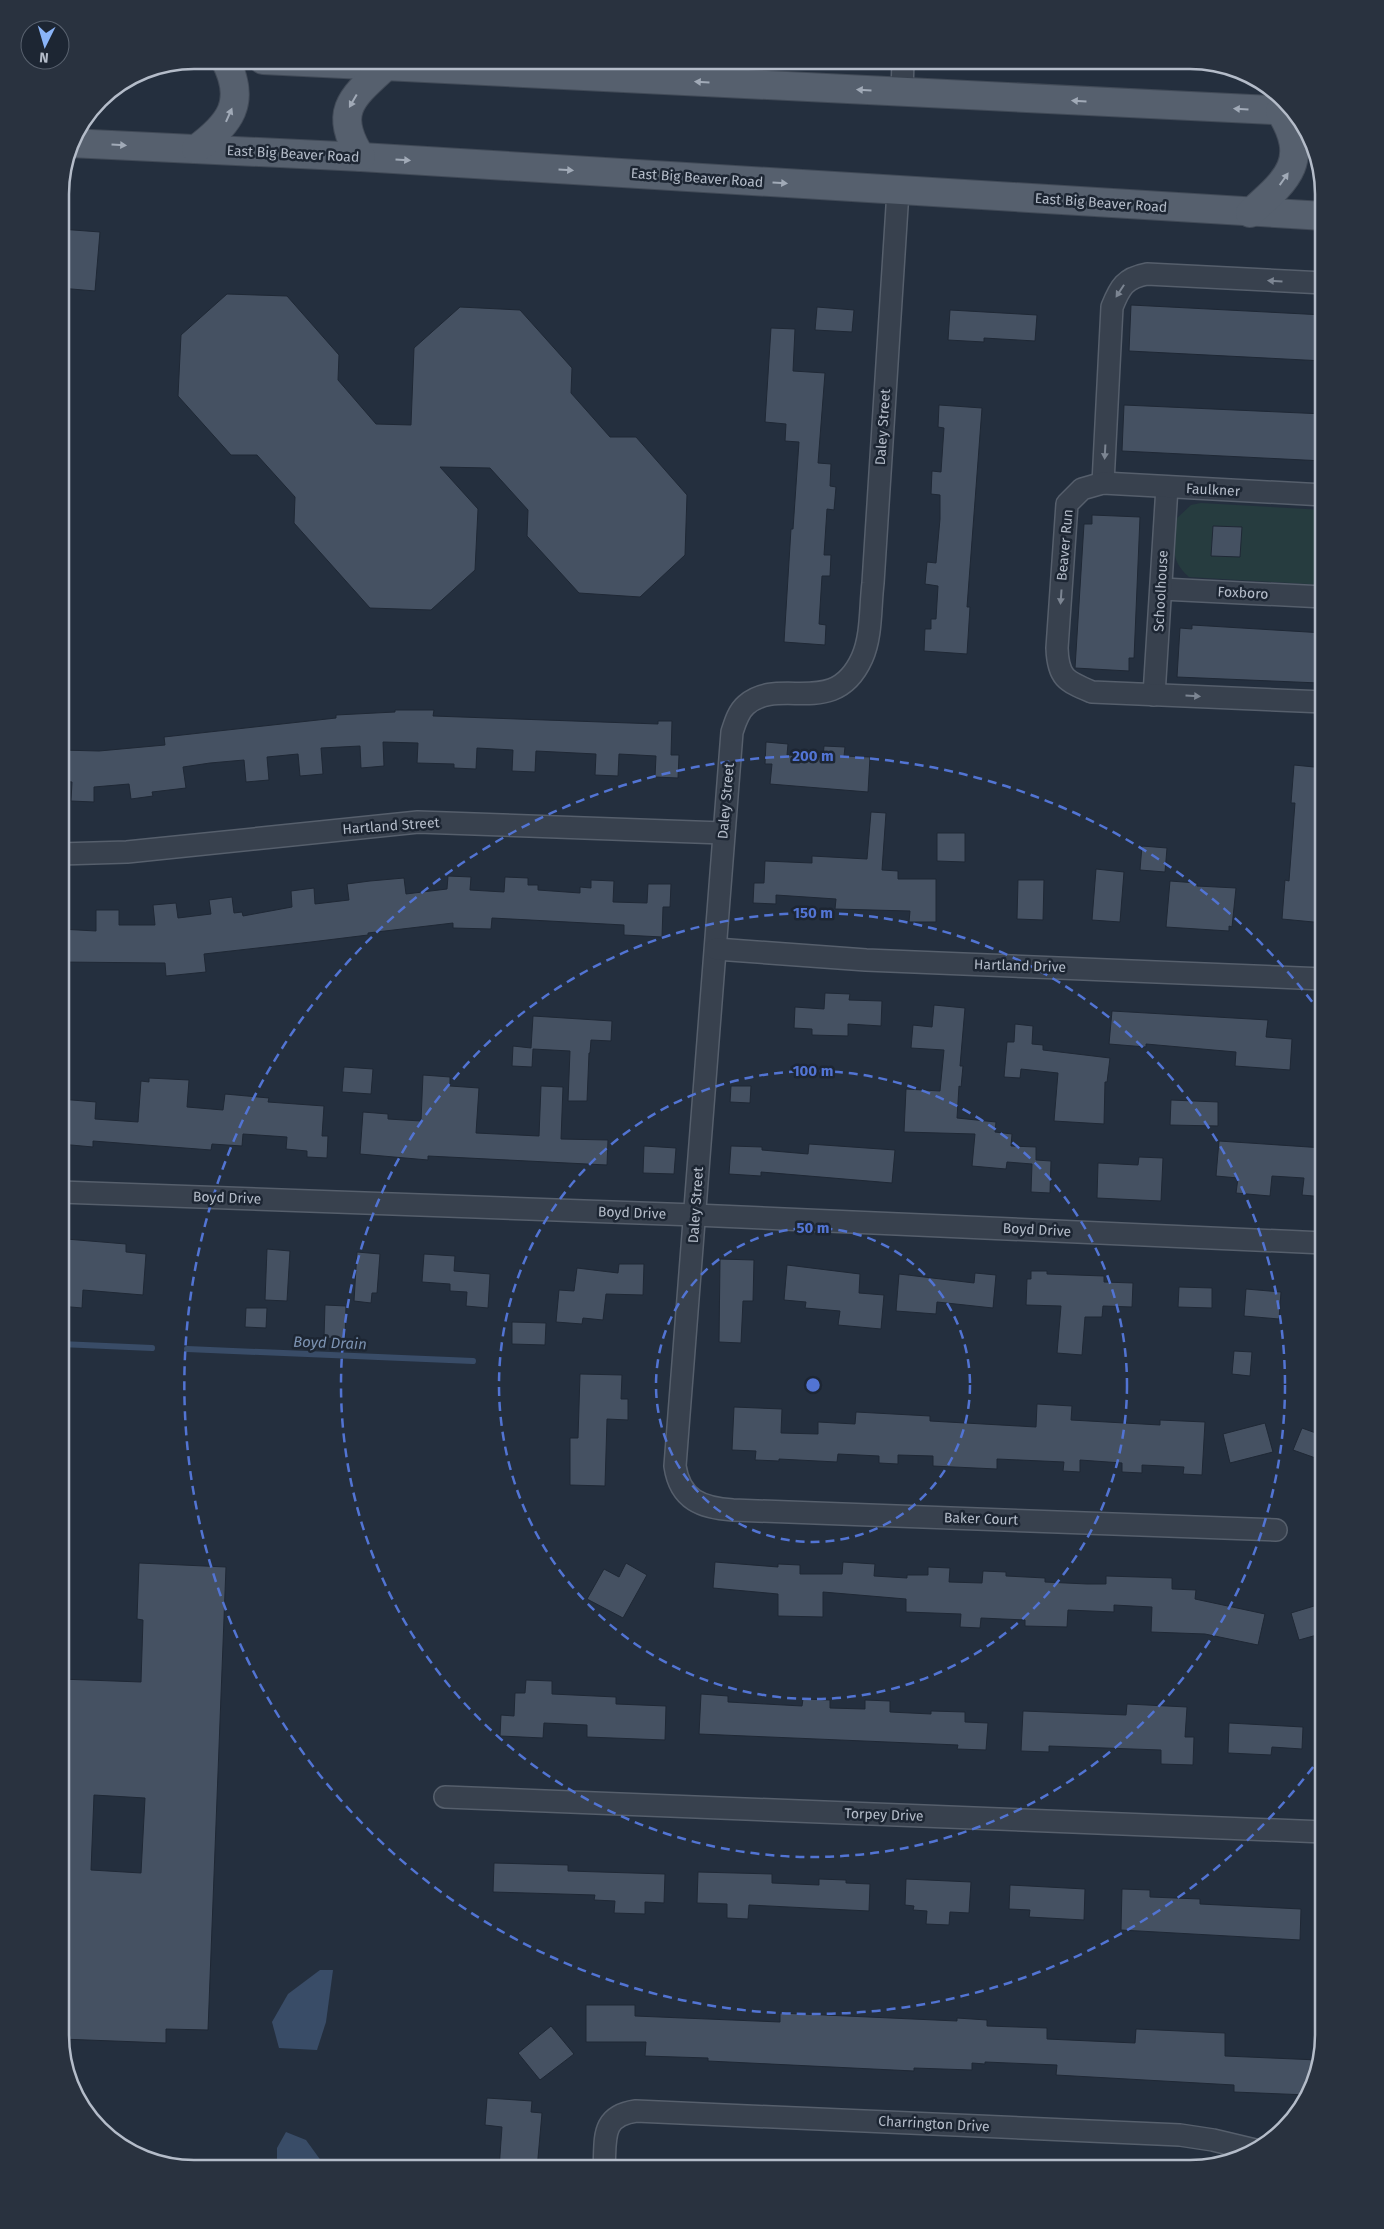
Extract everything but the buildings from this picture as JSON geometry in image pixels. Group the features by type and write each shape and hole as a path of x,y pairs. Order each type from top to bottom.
{"main road":[{"path":"196,149 217,134 232,110 236,85 229,69"},
{"path":"361,157 352,143 346,119 356,96 383,69"},
{"path":"446,69 1284,111"},
{"path":"1250,213 1285,179 1292,166 1295,151 1294,137 1286,113"},
{"name":"East Big Beaver Road","path":"79,143 361,157 1315,216"}],"street":[{"path":"902,92 903,69"},
{"name":"Daley Street","path":"690,1497 677,1478 675,1466 732,732 738,715 746,705 756,699 773,695 826,693 843,684 862,658 868,636 874,574 898,191"},
{"path":"1103,483 1112,307 1123,286 1134,277 1147,274 1315,283"},
{"name":"Faulkner","path":"1103,483 1315,495"},
{"name":"Beaver Run","path":"1103,483 1082,489 1067,504 1058,664 1069,683 1092,692 1315,702"},
{"name":"Schoolhouse","path":"1154,695 1167,488"},
{"name":"Foxboro","path":"1162,589 1315,597"},
{"name":"Hartland Street","path":"69,854 127,852 418,822 723,833"},
{"name":"Hartland Drive","path":"716,949 866,960 1315,979"},
{"name":"Boyd Drive","path":"69,1192 695,1215 1315,1243"},
{"name":"Baker Court","path":"690,1497 712,1508 733,1510 1276,1530"},
{"name":"Torpey Drive","path":"444,1797 1315,1832"},
{"name":"Charrington Drive","path":"605,2160 606,2135 613,2118 623,2113 652,2110 1170,2134 1213,2140 1245,2148"}],"green space":[{"path":"1201,503 1315,509 1315,584 1189,577 1178,564 1174,544 1175,520 1191,505"}],"water":[{"path":"320,1970 333,1970 326,2022 317,2050 279,2048 272,2022 288,1994"},
{"path":"286,2132 306,2140 320,2160 277,2160 277,2148"}],"waterway":[{"name":"Boyd Drain","path":"69,1344 152,1348"},
{"name":"Boyd Drain","path":"187,1349 473,1361"}]}
